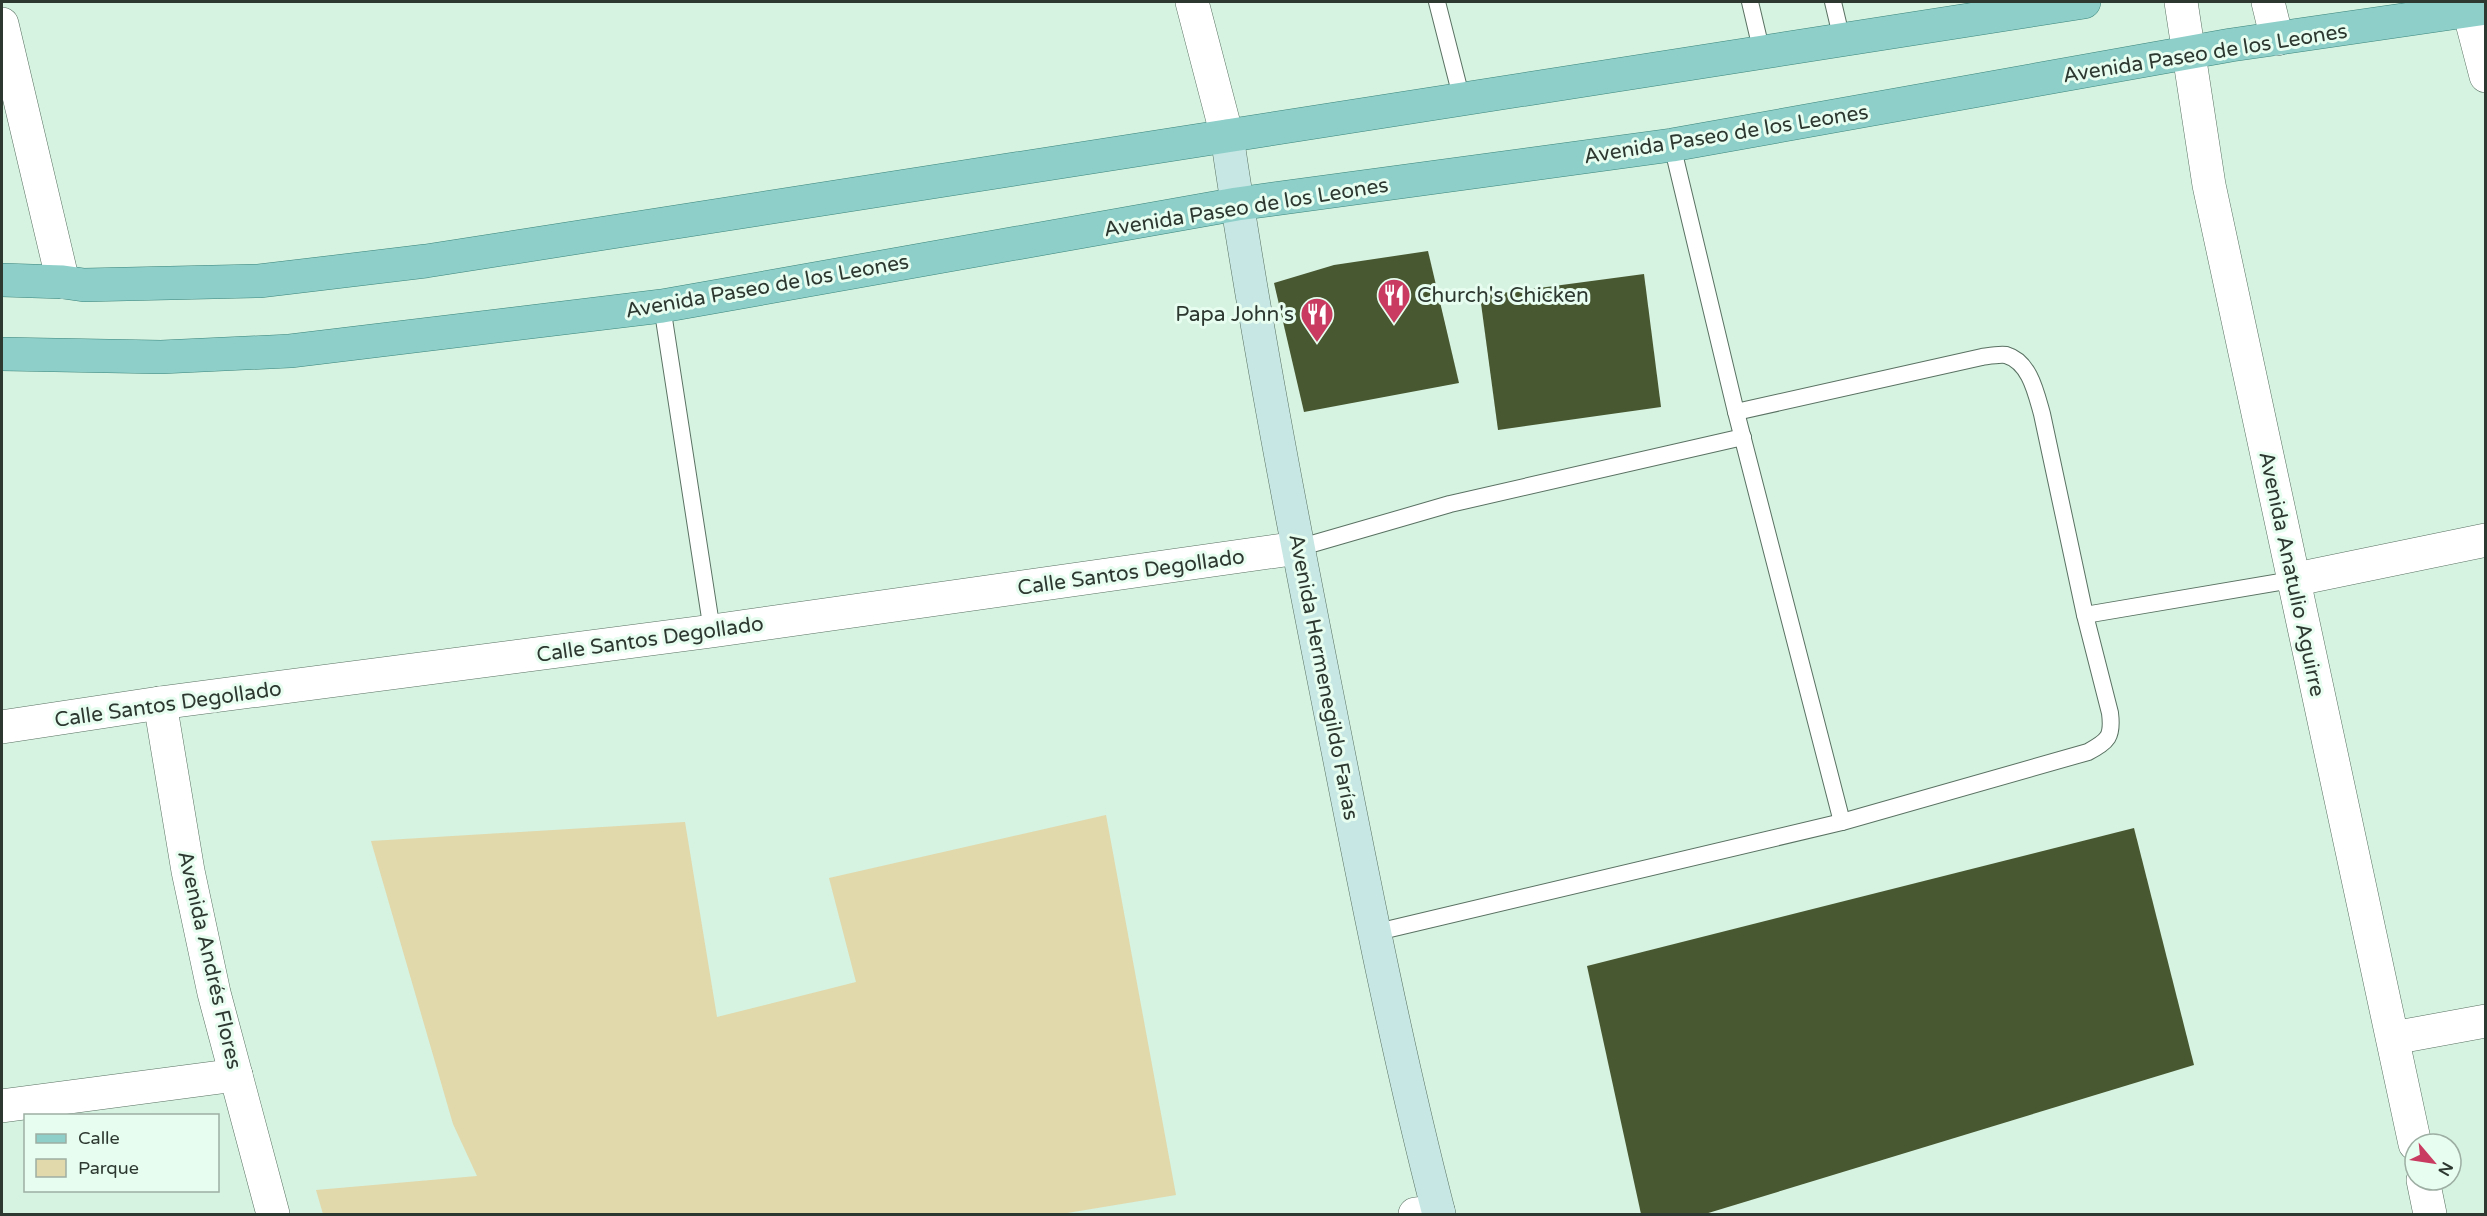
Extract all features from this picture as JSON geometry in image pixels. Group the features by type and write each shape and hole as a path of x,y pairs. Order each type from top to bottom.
{"main road":[{"path":"2,280 84,285 259,281 426,261 2084,2"},
{"name":"Avenida Paseo de los Leones","path":"2,354 161,357 290,351 662,306 1237,204 1672,146 2187,54 2477,10"}],"street":[{"path":"1192,2 1227,136"},
{"name":"Avenida Anatulio Aguirre","path":"2181,2 2187,54 2209,185 2292,580 2413,1132"},
{"path":"2268,2 2277,39"},
{"path":"2477,10 2486,76"},
{"path":"2,24 63,282"},
{"name":"Avenida Hermenegildo Farías","path":"1227,136 1298,548 1430,1213"},
{"path":"2292,580 2486,540"},
{"name":"Calle Santos Degollado","path":"2,727 160,703 712,632 1298,548"},
{"name":"Avenida Andrés Flores","path":"160,703 188,871 214,993 273,1215"},
{"path":"2393,1038 2486,1021"},
{"path":"2,1106 236,1075"},
{"path":"2425,1192 2430,1215"}],"lane":[{"path":"1437,2 1462,100"},
{"path":"1750,2 1762,53"},
{"path":"1833,2 1842,40"},
{"path":"1672,146 1736,412 1842,822"},
{"path":"662,306 712,632"},
{"path":"1373,933 1842,822 2088,752 2104,743 2112,726 2110,713 2085,615 2042,414 2033,383 2020,362 2005,355 1982,357 1736,412"},
{"path":"1298,548 1449,504 1743,437"},
{"path":"2085,615 2292,580"}],"green space":[{"path":"1106,815 1176,1195 1061,1214 323,1214 316,1190 477,1176 453,1124 371,841 685,822 717,1017 856,982 829,878"}],"building":[{"name":"Church's Chicken","path":"1428,251 1459,383 1304,412 1274,283 1334,265"},
{"path":"1644,274 1661,407 1498,430 1480,296"},
{"path":"2134,828 2194,1065 1705,1214 1641,1214 1587,966"}],"place":[{"name":"Church's Chicken","path":"1394,324"},
{"name":"Papa John's","path":"1317,343"}]}
